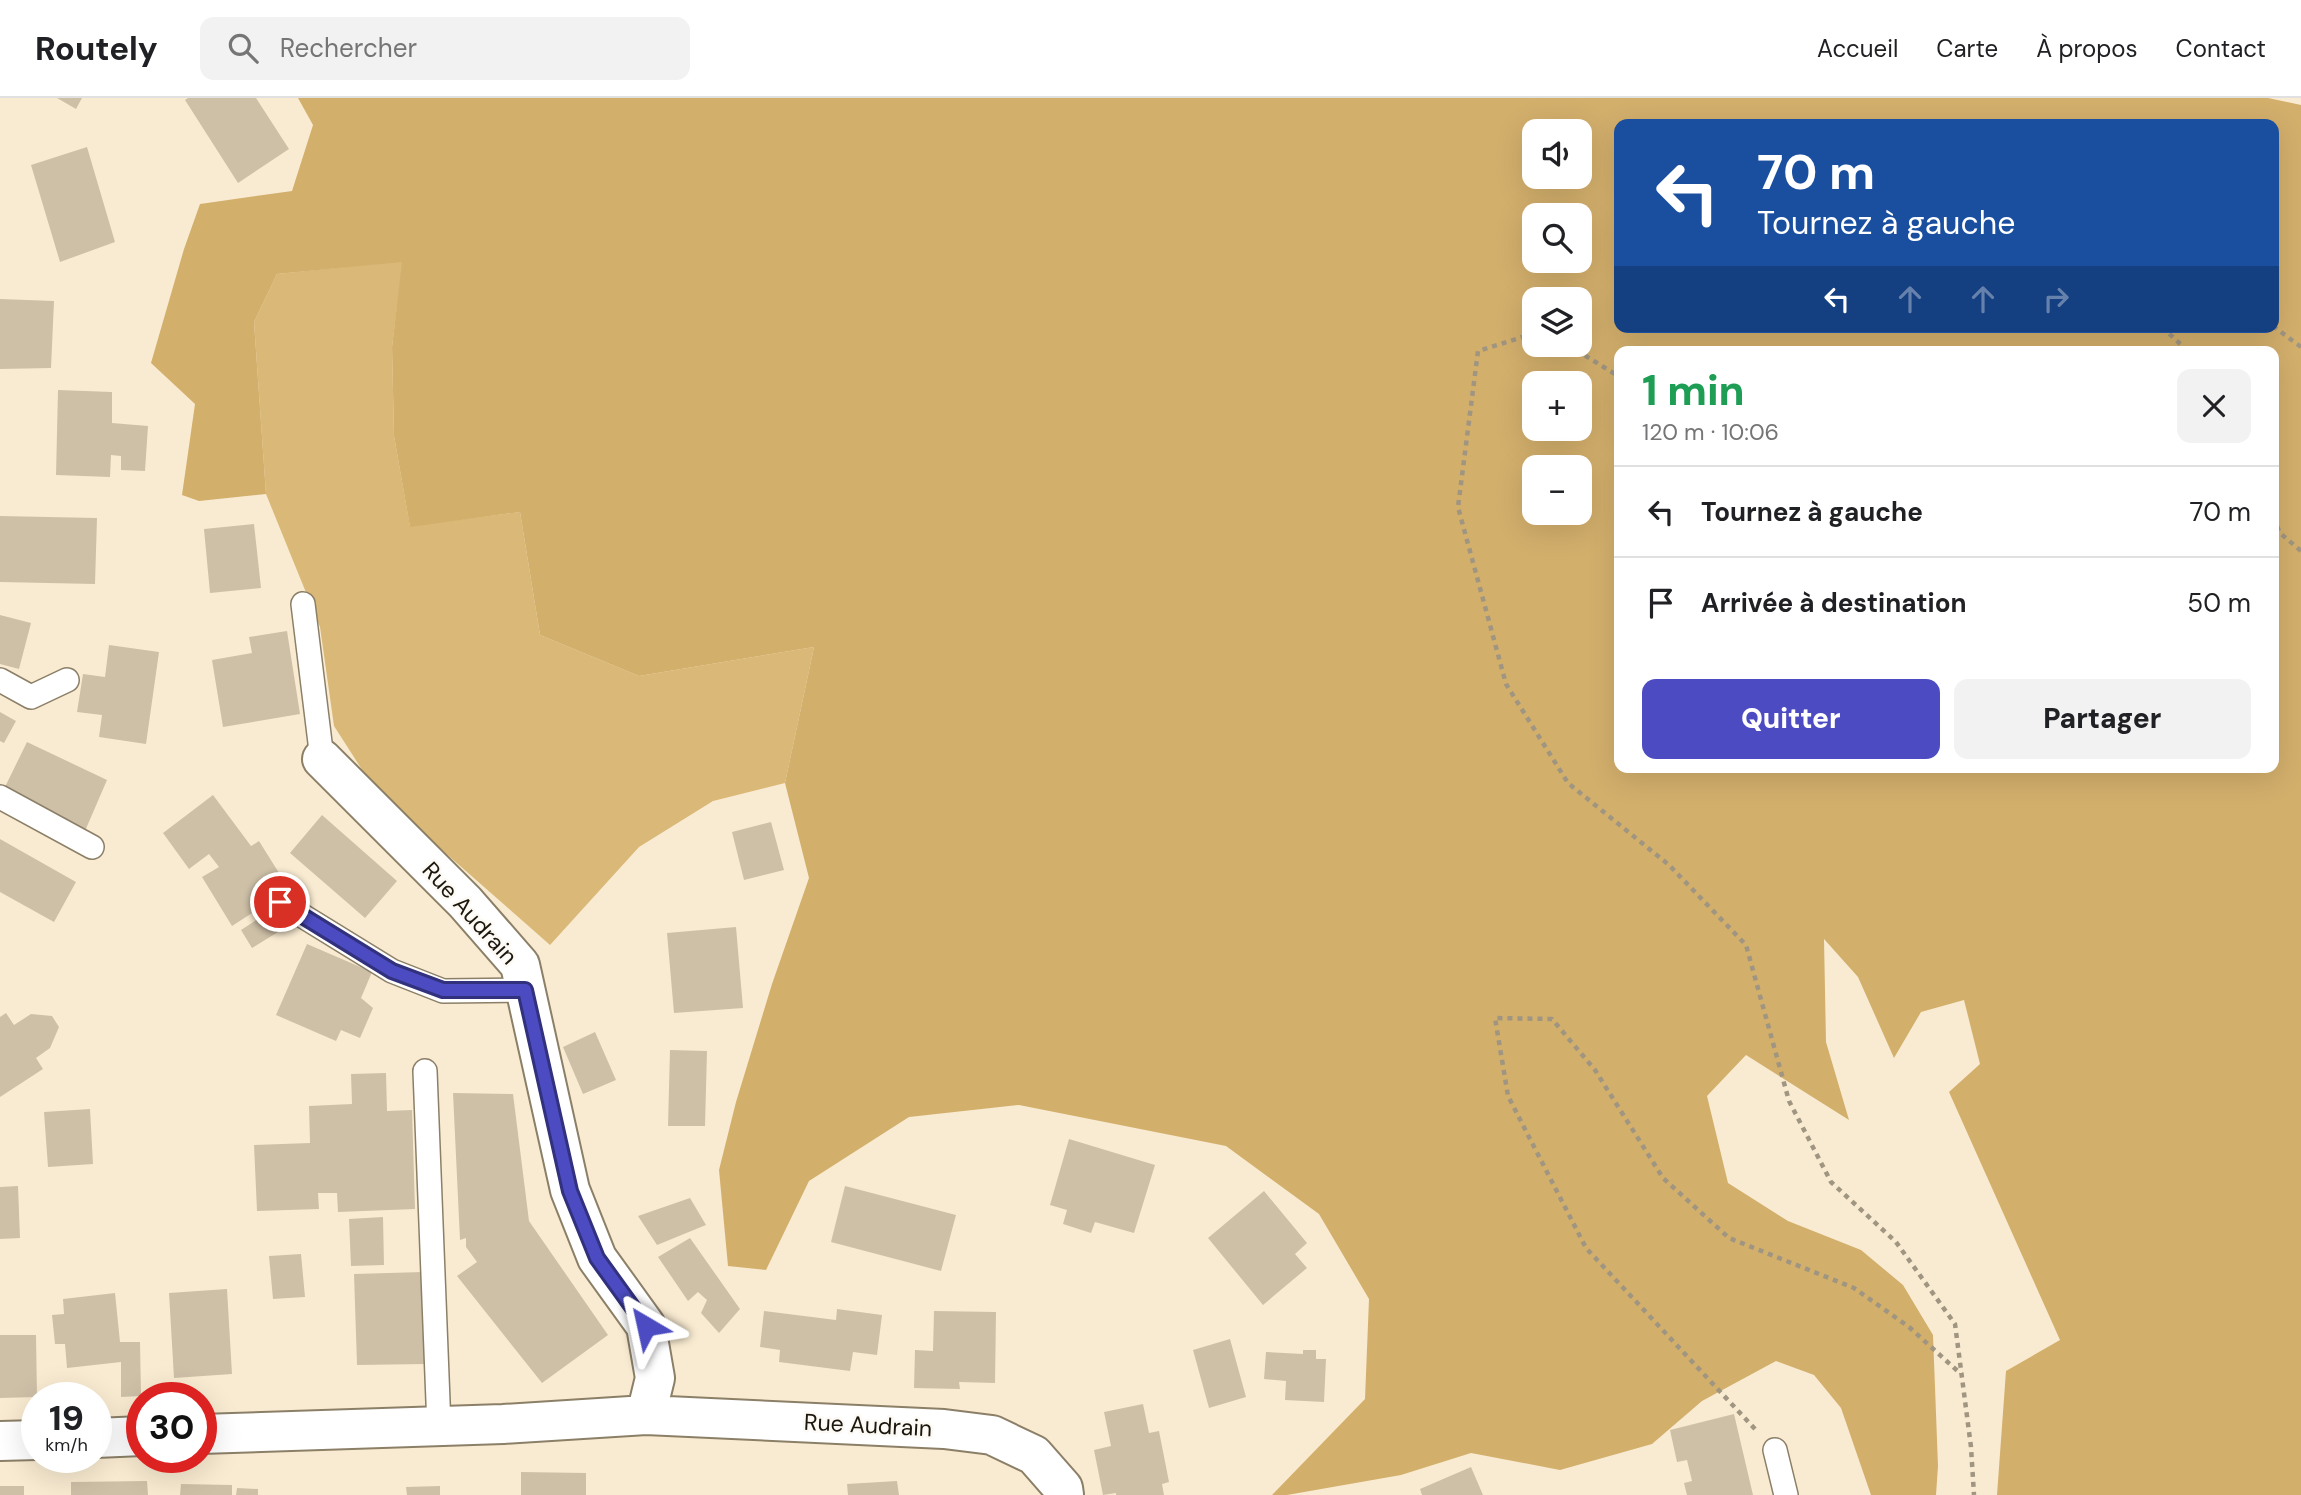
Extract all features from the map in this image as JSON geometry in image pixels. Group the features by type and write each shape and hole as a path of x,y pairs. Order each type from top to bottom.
{"street":[{"name":"Rue Audrain","path":"322,759 465,902 520,965 570,1191 597,1258 646,1326 655,1378 646,1415"},
{"name":"Rue Audrain","path":"217,1434 439,1427 646,1415 944,1429 992,1435 1034,1455 1063,1488 1064,1495"},
{"path":"0,1441 21,1440"}],"lane":[{"path":"303,604 322,759"},
{"path":"0,680 31,697 67,680"},
{"path":"0,797 92,846"},
{"path":"280,902 392,971 443,990 525,990"},
{"path":"425,1071 439,1427"},
{"path":"1775,1450 1786,1495"}],"path":[{"path":"2279,330 2301,347"},
{"path":"2168,333 2183,346"},
{"path":"1522,337 1478,351 1458,507 1506,684 1568,783 1669,865 1746,945 1789,1101 1831,1182 1896,1242 1955,1324 1971,1447 1974,1495"},
{"path":"1587,357 1614,373"},
{"path":"2279,531 2301,551"},
{"path":"1775,1450 1586,1248 1508,1096 1495,1018 1552,1019 1595,1070 1663,1178 1728,1238 1854,1288 1909,1326 1962,1375"}],"shaded area":[{"path":"298,98 2268,98 2301,105 2301,1495 1997,1495 2006,1371 2060,1340 1949,1092 1980,1064 1964,1000 1921,1012 1894,1058 1858,977 1824,939 1826,1042 1849,1120 1746,1055 1707,1096 1728,1183 1788,1221 1861,1250 1903,1285 1933,1335 1938,1466 1936,1495 1871,1495 1841,1408 1814,1375 1776,1361 1702,1401 1652,1444 1560,1470 1471,1453 1401,1475 1287,1495 1272,1495 1365,1399 1369,1299 1319,1214 1226,1146 1019,1105 909,1117 809,1181 766,1270 728,1266 719,1170 736,1102 772,984 809,878 785,783 814,647 639,676 540,635 520,512 410,527 394,436 392,347 402,262 277,274 254,322 266,494 199,501 182,495 195,404 151,363 200,204 292,191 313,125"},
{"path":"403,261 392,347 394,436 410,526 520,512 540,635 639,676 814,647 785,783 713,801 639,847 550,945 377,793 334,726 320,627 266,494 254,322 277,274"}],"building":[{"path":"57,98 82,98 76,109"},
{"path":"256,98 289,149 238,183 185,100"},
{"path":"87,147 115,242 60,262 31,165"},
{"path":"0,299 54,301 51,368 0,369"},
{"path":"58,390 112,392 112,423 148,426 145,471 121,470 121,456 111,455 110,477 56,475"},
{"path":"0,516 97,518 95,584 0,582"},
{"path":"254,524 261,588 210,593 204,529"},
{"path":"0,615 31,623 19,669 0,664"},
{"path":"287,631 300,714 223,727 212,660 252,653 249,637"},
{"path":"109,645 159,652 146,744 99,737 102,715 77,712 83,674 105,677"},
{"path":"0,712 16,721 4,743 0,741"},
{"path":"27,742 107,780 85,831 3,791"},
{"path":"213,795 251,846 259,841 289,889 232,926 202,877 219,867 209,854 189,869 163,833"},
{"path":"322,815 397,881 365,918 290,853"},
{"path":"771,822 784,870 744,880 732,832"},
{"path":"0,839 76,882 54,922 0,892"},
{"path":"267,913 278,932 252,948 241,930"},
{"path":"736,927 743,1008 674,1013 667,933"},
{"path":"307,944 372,972 361,998 373,1008 360,1038 341,1030 336,1041 276,1015"},
{"path":"6,1013 14,1025 31,1014 52,1016 59,1027 50,1048 36,1058 43,1069 0,1097 0,1017"},
{"path":"595,1032 616,1080 583,1094 563,1047"},
{"path":"670,1050 707,1051 705,1126 668,1126"},
{"path":"386,1073 387,1111 412,1110 415,1209 338,1212 337,1193 318,1193 319,1209 257,1211 254,1145 310,1143 309,1106 352,1104 351,1074"},
{"path":"453,1093 513,1094 529,1221 608,1335 542,1383 457,1276 477,1262 466,1247 466,1238 460,1240"},
{"path":"90,1109 93,1164 48,1167 44,1112"},
{"path":"1069,1139 1155,1165 1134,1233 1095,1222 1091,1233 1063,1224 1067,1210 1050,1205"},
{"path":"18,1186 20,1238 0,1239 0,1187"},
{"path":"845,1186 956,1215 941,1271 831,1242"},
{"path":"1264,1191 1307,1243 1295,1254 1307,1268 1263,1305 1208,1238"},
{"path":"690,1198 706,1225 657,1245 638,1216"},
{"path":"383,1217 384,1265 351,1266 349,1219"},
{"path":"690,1238 740,1309 719,1333 701,1313 707,1300 698,1292 688,1301 658,1257"},
{"path":"301,1254 305,1297 273,1299 269,1256"},
{"path":"423,1272 425,1364 357,1365 354,1274"},
{"path":"227,1289 232,1374 174,1378 169,1293"},
{"path":"115,1293 120,1342 140,1342 141,1382 126,1382 126,1397 121,1397 121,1362 67,1368 65,1344 55,1344 52,1315 64,1314 63,1299"},
{"path":"837,1309 882,1315 877,1355 853,1352 850,1371 779,1362 780,1350 760,1347 764,1311 836,1320"},
{"path":"934,1311 996,1312 995,1383 959,1382 960,1389 914,1388 915,1350 933,1351"},
{"path":"0,1335 36,1335 37,1382 21,1382 21,1397 0,1398"},
{"path":"1230,1339 1246,1397 1209,1408 1193,1350"},
{"path":"1303,1350 1316,1350 1316,1359 1326,1359 1324,1402 1285,1400 1286,1381 1264,1379 1266,1352 1303,1354"},
{"path":"1143,1404 1149,1433 1159,1431 1169,1482 1162,1484 1164,1495 1103,1495 1094,1450 1111,1446 1104,1412"},
{"path":"1734,1414 1753,1495 1687,1495 1684,1483 1692,1481 1687,1460 1677,1462 1670,1430"},
{"path":"1471,1467 1483,1495 1422,1495 1420,1489"},
{"path":"521,1472 586,1473 586,1495 521,1495"},
{"path":"147,1481 148,1495 71,1495 71,1482"},
{"path":"897,1481 899,1495 848,1495 847,1484"},
{"path":"181,1484 232,1485 232,1495 180,1495"},
{"path":"0,1486 24,1486 24,1495 0,1495"},
{"path":"440,1486 440,1495 407,1495 406,1487"},
{"path":"237,1488 258,1489 258,1495 236,1495"}],"route":[{"path":"280,902 392,971 443,990 525,990 570,1191 597,1258 646,1326"}]}
